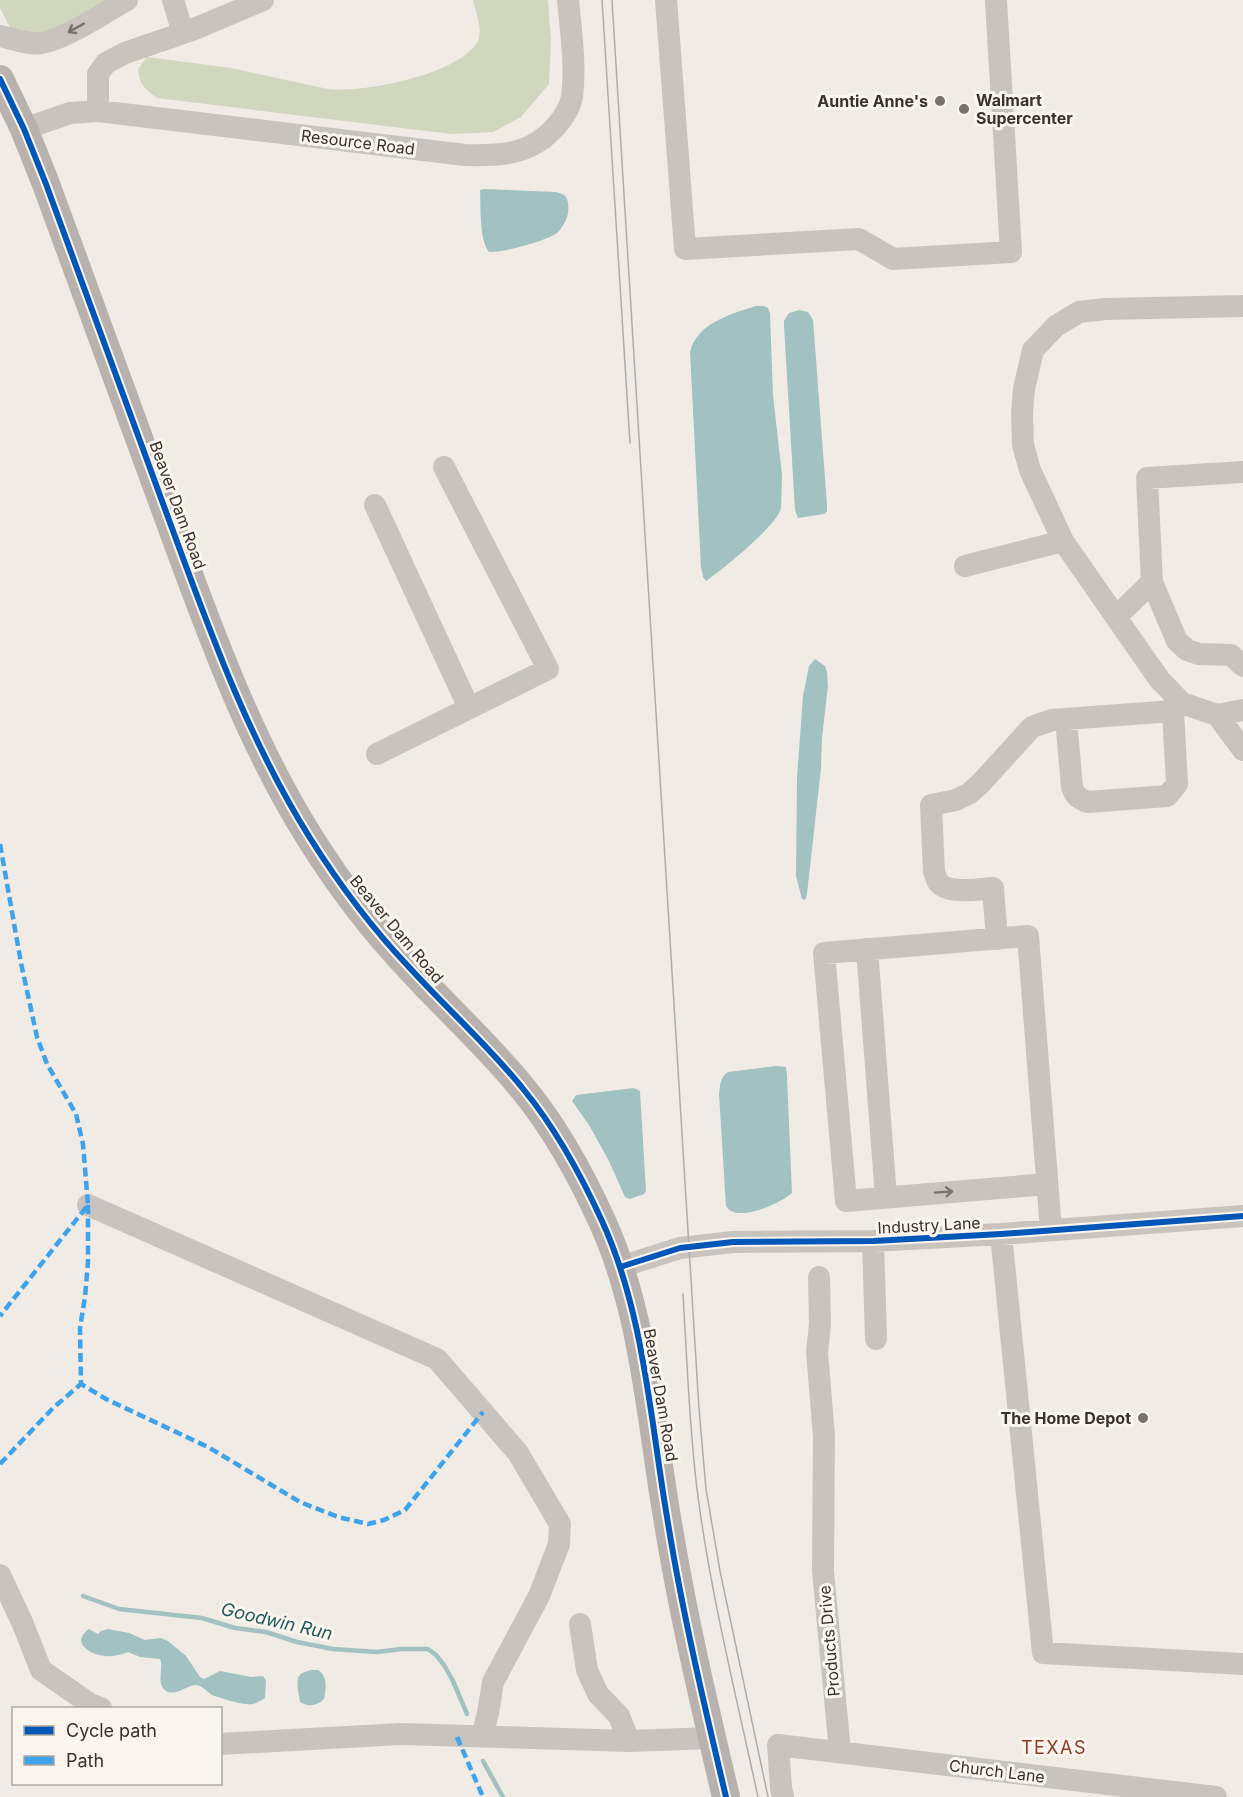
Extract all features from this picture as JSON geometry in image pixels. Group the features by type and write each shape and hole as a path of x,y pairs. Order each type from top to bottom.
{"main road":[{"name":"Beaver Dam Road","path":"0,79 24,129 46,184 185,564 237,698 265,759 310,839 357,906 408,966 527,1093 573,1163 604,1225 620,1267 639,1340 676,1574 726,1797"}],"street":[{"path":"0,36 26,43 42,43 62,36 128,0"},
{"path":"173,0 183,33"},
{"path":"98,111 98,74 106,63 124,52 183,33 263,0"},
{"name":"Resource Road","path":"24,129 70,113 98,111 465,155 495,156 518,151 537,144 553,130 565,116 572,100 573,77 568,0"},
{"path":"666,0 685,249 859,239 893,259 1011,252 996,0"},
{"path":"1066,718 1072,787 1074,794 1080,799 1088,802 1167,796 1177,784 1178,707 1063,540 1030,470 1023,445 1022,413 1024,389 1033,350 1056,326 1079,312 1106,309 1243,306"},
{"path":"377,754 548,669 444,467"},
{"path":"1243,472 1147,478 1152,582 1177,641 1187,650 1199,654 1231,655 1243,666"},
{"path":"375,505 470,708"},
{"path":"965,566 1063,540"},
{"path":"1116,617 1152,582"},
{"path":"998,939 993,888 957,890 946,888 939,882 934,872 931,805 956,800 970,793 1032,727 1052,720 1178,707 1217,715 1243,710"},
{"path":"1217,715 1241,743"},
{"path":"1047,1184 846,1201 824,953 1028,936 1051,1230"},
{"path":"867,949 886,1197"},
{"path":"88,1205 437,1359 518,1453 560,1524 559,1545 539,1596 493,1682 482,1737"},
{"name":"Industry Lane","path":"620,1267 663,1252 733,1242 873,1241 1243,1216"},
{"path":"1001,1234 1043,1653 1243,1664"},
{"path":"873,1241 876,1339"},
{"name":"Products Drive","path":"819,1277 820,1324 817,1352 824,1436 823,1571 840,1752"},
{"path":"0,1575 41,1670 90,1704 98,1707"},
{"path":"580,1624 587,1670 598,1694 619,1716 629,1741"},
{"path":"222,1744 401,1734 629,1741 712,1738"},
{"name":"Church Lane","path":"783,1797 780,1788 778,1745 1216,1797"}],"green space":[{"path":"0,0 111,0 42,35 14,35 0,8"},
{"path":"473,0 548,0 551,40 549,84 521,117 493,132 451,134 157,98 143,86 140,79 138,69 147,57 231,68 328,89 386,85 432,72 468,53 478,41 480,32"}],"water":[{"path":"480,190 561,193 567,200 566,219 560,230 551,236 513,249 489,252 481,222"},
{"path":"756,306 768,308 770,314 773,395 782,475 781,508 778,516 760,536 706,581 701,567 690,352 694,342 707,327 726,316"},
{"path":"799,310 808,312 813,320 827,511 824,514 798,518 795,510 784,321 789,313"},
{"path":"815,659 825,666 828,686 821,768 805,900 802,899 796,876 797,778 803,696 809,666"},
{"path":"776,1066 786,1067 792,1193 759,1210 739,1213 731,1211 726,1206 719,1094 721,1082 723,1076 728,1072"},
{"path":"634,1088 640,1091 646,1191 630,1199 625,1197 609,1161 589,1125 572,1101 576,1095"},
{"path":"89,1629 98,1634 108,1629 129,1633 145,1640 161,1638 168,1641 186,1656 200,1677 204,1679 220,1671 251,1677 263,1676 266,1681 265,1698 253,1704 239,1703 212,1695 196,1685 177,1692 169,1692 162,1687 160,1659 140,1657 128,1652 110,1656 92,1653 82,1643 84,1634"},
{"path":"310,1670 318,1670 321,1673 326,1687 324,1699 319,1703 309,1705 300,1702 298,1684 301,1674"}],"waterway":[{"name":"Goodwin Run","path":"83,1596 119,1609 202,1618 235,1628 266,1632 297,1642 333,1649 377,1652 428,1649 444,1665 467,1714"},
{"name":"Goodwin Run","path":"483,1761 503,1797"}],"tram line":[{"path":"602,0 630,443"},
{"path":"612,0 699,1409 706,1489 720,1571 768,1797"},
{"path":"683,1294 688,1392 702,1528 724,1643 758,1797"}],"marked path":[{"path":"0,844 37,1037 47,1064 76,1114 83,1144 88,1205 0,1316"},
{"path":"88,1205 88,1262 80,1328 81,1384 106,1399 208,1447 300,1502 338,1517 368,1524 384,1520 405,1510 483,1412"},
{"path":"0,1464 53,1408 81,1384"},
{"path":"457,1737 483,1797"}],"cycle path":[{"path":"0,79 24,129 46,184 231,683 267,762 310,838 368,920 422,982 511,1074 547,1120 602,1221 616,1256 637,1329 679,1587 726,1797"},
{"path":"620,1267 680,1248 733,1242 873,1241 1243,1216"}],"place":[{"name":"Auntie Anne's","path":"940,101"},
{"name":"Walmart Supercenter","path":"964,109"},
{"name":"The Home Depot","path":"1143,1418"}],"district":[{"name":"TEXAS","path":"1054,1747"}]}
